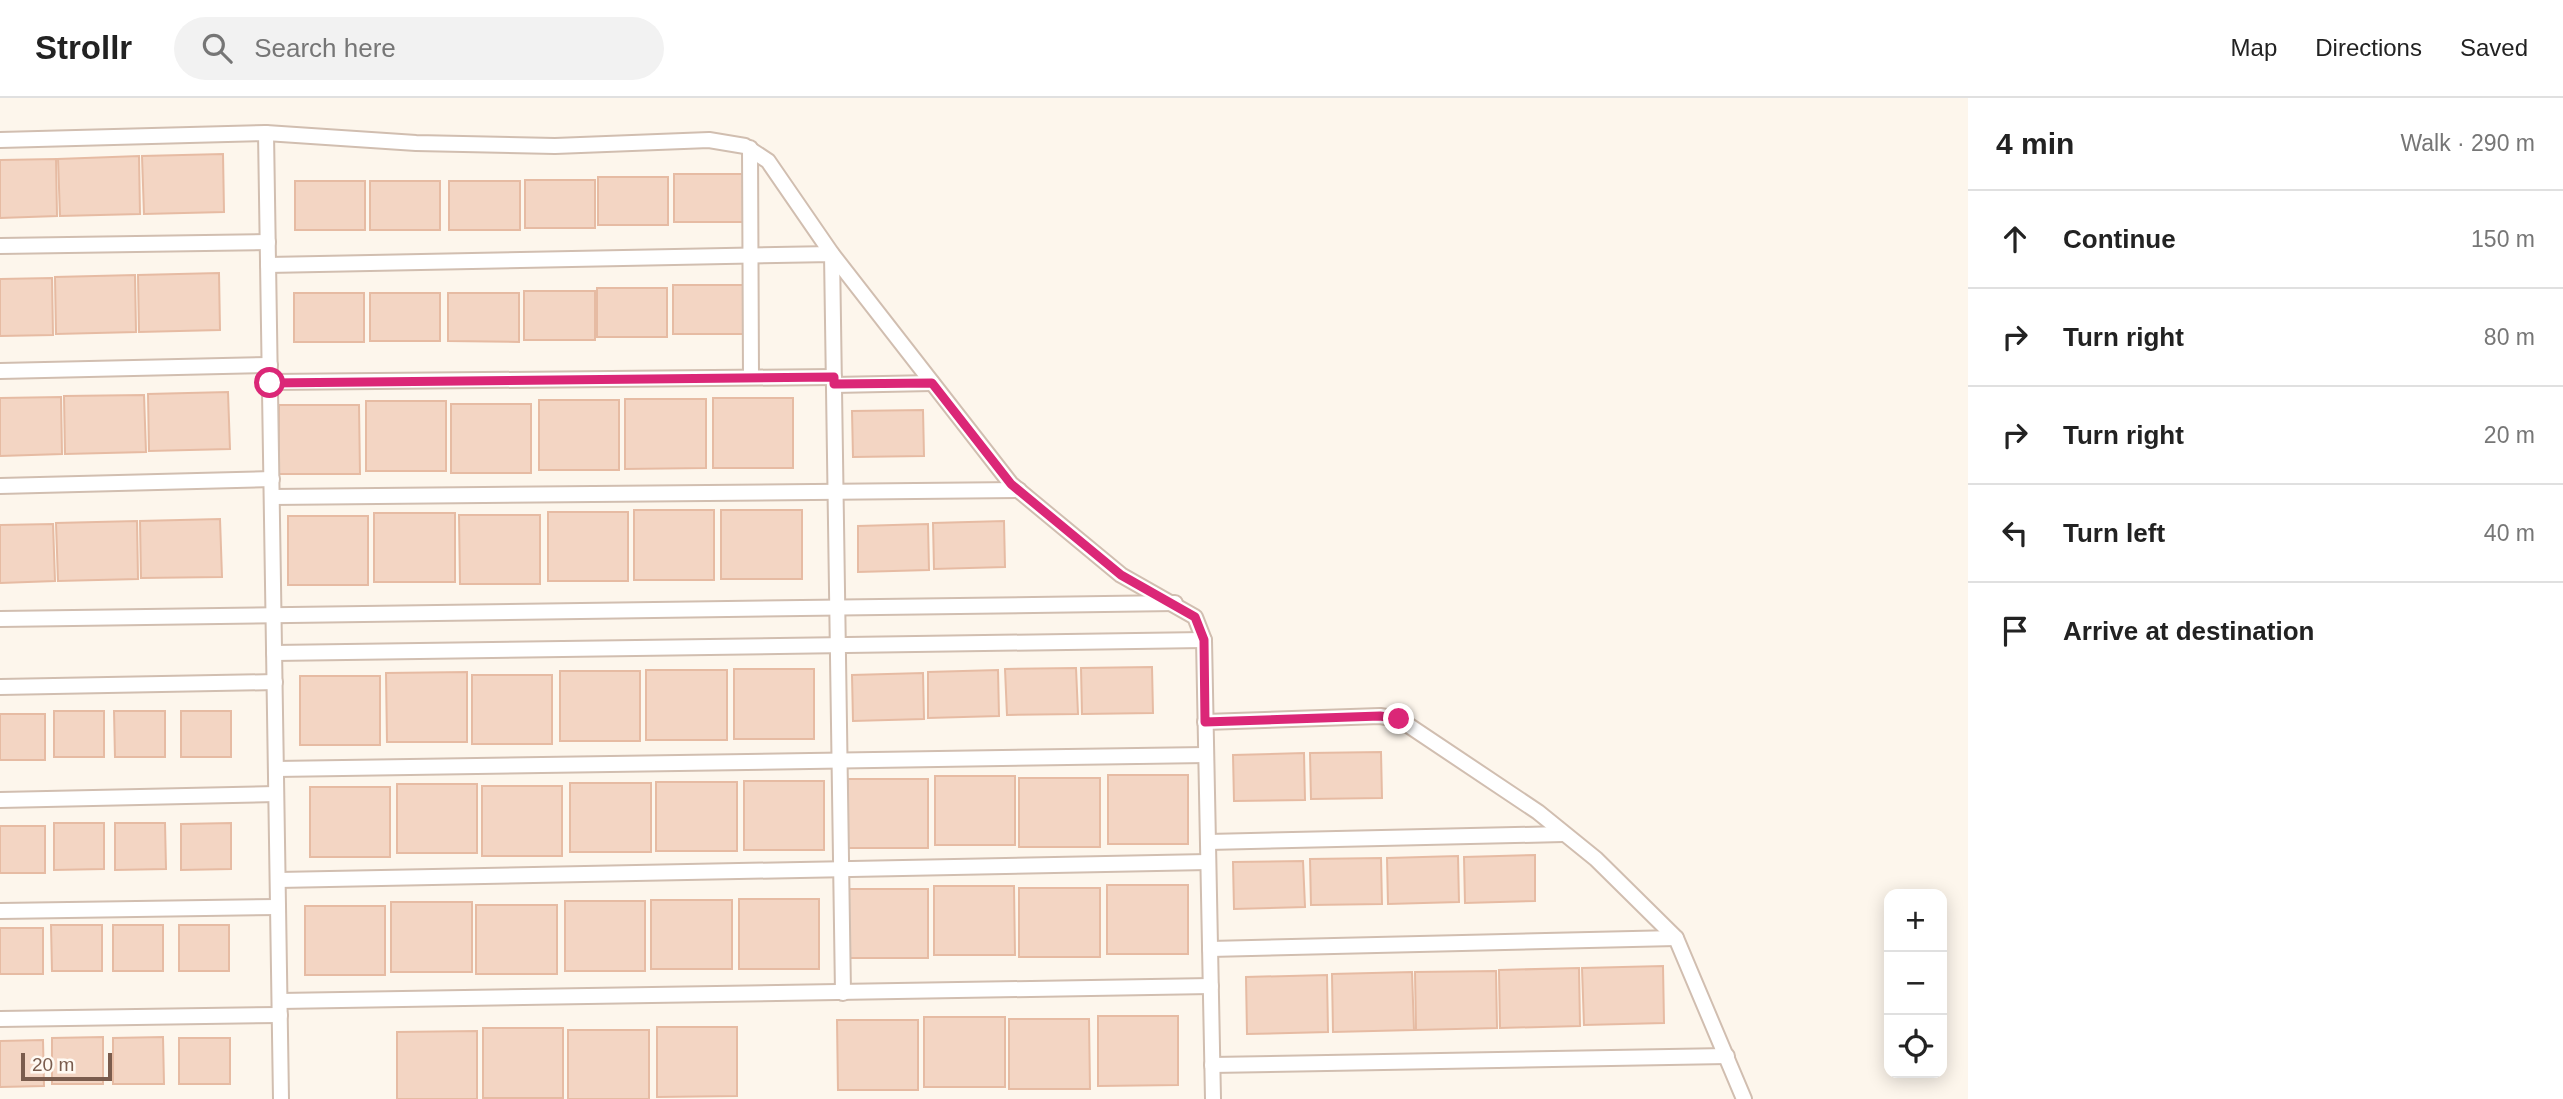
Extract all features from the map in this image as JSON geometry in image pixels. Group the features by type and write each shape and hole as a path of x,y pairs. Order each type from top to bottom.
{"lane":[{"path":"0,140 266,133 416,143 541,146 709,140 750,148 768,161 832,254 1018,490 1121,575 1175,603 1195,617 1204,640 1213,1099"},
{"path":"266,133 281,1099"},
{"path":"750,148 751,377"},
{"path":"0,246 268,242"},
{"path":"268,265 832,254"},
{"path":"832,254 843,993"},
{"path":"0,371 270,365"},
{"path":"270,383 751,377 932,383"},
{"path":"0,486 272,479"},
{"path":"272,497 1018,490"},
{"path":"0,619 1175,603"},
{"path":"274,653 1204,640"},
{"path":"0,688 275,682"},
{"path":"1205,722 1380,716 1399,719 1527,804 1596,859 1676,938 1744,1099"},
{"path":"276,769 1206,755"},
{"path":"0,800 276,794"},
{"path":"1208,842 1563,834"},
{"path":"278,880 1209,862"},
{"path":"0,911 278,907"},
{"path":"1210,949 1676,938"},
{"path":"0,1019 280,1008 1211,986"},
{"path":"1212,1065 1727,1056"}],"building":[{"path":"223,154 224,212 144,214 142,156"},
{"path":"139,156 140,214 60,216 58,159"},
{"path":"56,159 57,216 0,218 0,160"},
{"path":"674,174 744,174 744,222 674,222"},
{"path":"598,177 668,177 668,225 598,225"},
{"path":"525,180 595,180 595,228 525,228"},
{"path":"295,181 365,181 365,230 295,230"},
{"path":"370,181 440,181 440,230 370,230"},
{"path":"449,181 520,181 520,230 449,230"},
{"path":"219,273 220,330 139,332 138,275"},
{"path":"135,275 136,332 56,334 55,277"},
{"path":"52,278 53,335 0,336 0,279"},
{"path":"673,285 743,285 743,334 673,334"},
{"path":"597,288 667,288 667,337 597,337"},
{"path":"524,291 595,291 595,340 524,340"},
{"path":"294,293 364,293 364,342 294,342"},
{"path":"370,293 440,293 440,341 370,341"},
{"path":"448,293 519,293 519,342 448,341"},
{"path":"228,392 230,449 149,451 148,394"},
{"path":"144,395 146,452 65,454 64,396"},
{"path":"61,397 62,454 0,456 0,398"},
{"path":"713,398 793,398 793,468 713,468"},
{"path":"625,399 706,399 706,468 625,469"},
{"path":"539,400 619,400 619,470 539,470"},
{"path":"366,401 446,401 446,471 366,471"},
{"path":"451,404 531,404 531,473 451,473"},
{"path":"279,405 359,405 360,474 279,474"},
{"path":"923,410 924,456 853,457 852,411"},
{"path":"634,510 714,510 714,580 634,580"},
{"path":"721,510 802,510 802,579 721,579"},
{"path":"548,512 628,512 628,581 548,581"},
{"path":"374,513 455,513 455,582 374,582"},
{"path":"459,515 540,515 540,584 460,584"},
{"path":"288,516 368,516 368,585 288,585"},
{"path":"220,519 222,577 141,578 140,521"},
{"path":"137,521 138,579 58,581 56,523"},
{"path":"1004,521 1005,567 934,569 933,523"},
{"path":"53,524 55,581 0,583 0,525"},
{"path":"928,524 929,570 858,572 858,526"},
{"path":"1152,667 1153,713 1082,714 1081,668"},
{"path":"1076,668 1078,714 1007,715 1005,669"},
{"path":"734,669 814,669 814,739 734,739"},
{"path":"646,670 727,670 727,740 646,740"},
{"path":"998,670 999,716 928,718 928,672"},
{"path":"560,671 640,671 640,741 560,741"},
{"path":"467,672 467,742 387,742 386,673"},
{"path":"923,673 924,719 853,721 852,675"},
{"path":"472,675 552,675 552,744 472,744"},
{"path":"300,676 380,676 380,745 300,745"},
{"path":"54,711 104,711 104,757 54,757"},
{"path":"114,711 165,711 165,757 115,757"},
{"path":"181,711 231,711 231,757 181,757"},
{"path":"0,714 45,714 45,760 0,760"},
{"path":"1381,752 1382,798 1311,799 1310,753"},
{"path":"1304,753 1305,800 1234,801 1233,755"},
{"path":"1108,775 1188,775 1188,844 1108,844"},
{"path":"935,776 1015,776 1015,845 935,845"},
{"path":"1019,778 1100,778 1100,847 1019,847"},
{"path":"848,779 928,779 928,848 848,848"},
{"path":"744,781 824,781 824,850 744,850"},
{"path":"656,782 737,782 737,851 656,851"},
{"path":"570,783 651,783 651,852 570,852"},
{"path":"397,784 477,784 477,853 397,853"},
{"path":"482,786 562,786 562,856 482,856"},
{"path":"310,787 390,787 390,857 310,857"},
{"path":"54,823 104,823 104,869 54,870"},
{"path":"115,823 165,823 166,869 115,870"},
{"path":"231,823 231,869 181,870 181,824"},
{"path":"0,826 45,826 45,873 0,873"},
{"path":"1535,855 1535,901 1465,903 1464,857"},
{"path":"1458,856 1459,902 1388,904 1387,858"},
{"path":"1381,858 1382,904 1311,905 1310,859"},
{"path":"1303,861 1305,907 1234,909 1233,862"},
{"path":"1107,885 1188,885 1188,954 1107,954"},
{"path":"934,886 1014,886 1015,955 934,955"},
{"path":"1019,888 1100,888 1100,957 1019,957"},
{"path":"847,889 928,889 928,958 847,958"},
{"path":"739,899 819,899 819,969 739,969"},
{"path":"651,900 732,900 732,969 651,969"},
{"path":"565,901 645,901 645,971 565,971"},
{"path":"391,902 472,902 472,972 391,972"},
{"path":"476,905 557,905 557,974 476,974"},
{"path":"305,906 385,906 385,975 305,975"},
{"path":"51,925 102,925 102,971 52,971"},
{"path":"113,925 163,925 163,971 113,971"},
{"path":"179,925 229,925 229,971 179,971"},
{"path":"0,928 43,928 43,974 0,974"},
{"path":"1663,966 1664,1023 1584,1025 1582,968"},
{"path":"1579,968 1580,1026 1500,1028 1499,970"},
{"path":"1496,971 1497,1028 1416,1030 1415,972"},
{"path":"1412,972 1414,1030 1333,1032 1332,974"},
{"path":"1327,975 1328,1032 1247,1034 1246,977"},
{"path":"1098,1016 1178,1016 1178,1085 1098,1086"},
{"path":"924,1017 1005,1017 1005,1087 924,1087"},
{"path":"1009,1019 1089,1019 1090,1089 1009,1089"},
{"path":"837,1020 918,1020 918,1090 838,1090"},
{"path":"657,1027 737,1027 737,1096 657,1097"},
{"path":"483,1028 563,1028 563,1098 483,1098"},
{"path":"568,1030 649,1030 649,1099 568,1099"},
{"path":"477,1031 477,1099 397,1099 397,1032"},
{"path":"103,1037 103,1084 52,1084 52,1038"},
{"path":"163,1037 164,1084 113,1084 113,1038"},
{"path":"179,1038 230,1038 230,1084 179,1084"},
{"path":"43,1040 44,1086 0,1087 0,1041"}],"route":[{"path":"270,383 751,377 834,377 834,384 932,383 1011,484 1121,575 1168,599 1195,617 1204,640 1205,722 1380,716 1399,719"}]}
